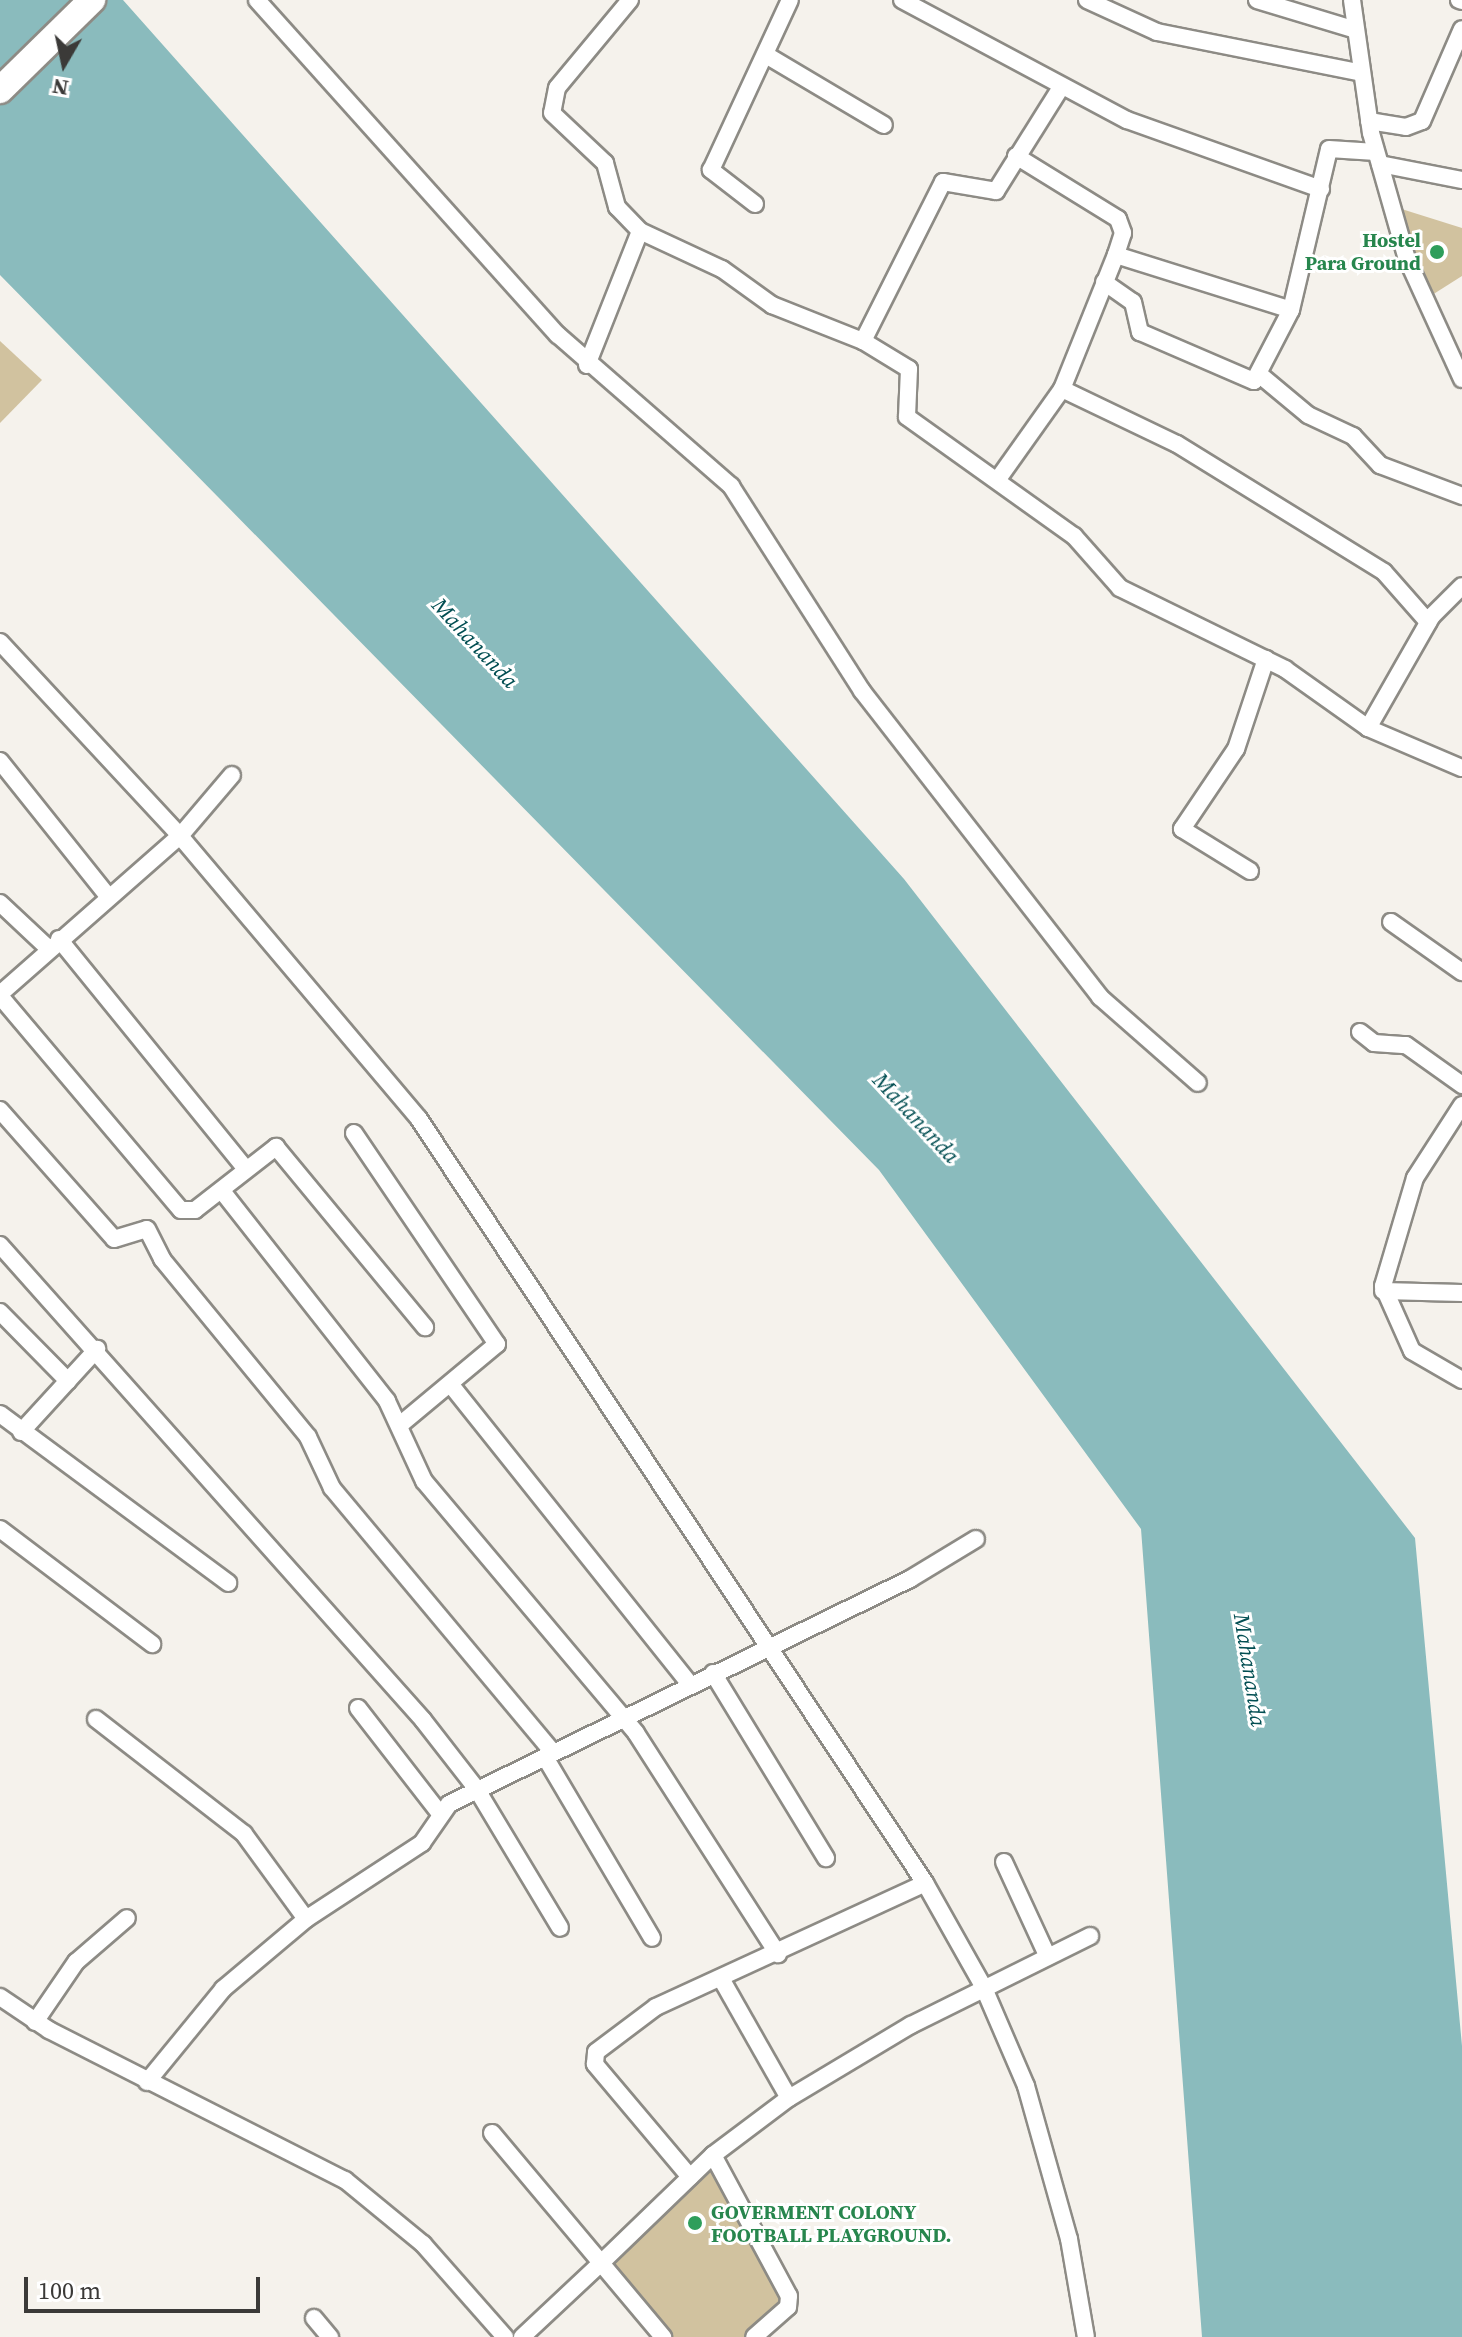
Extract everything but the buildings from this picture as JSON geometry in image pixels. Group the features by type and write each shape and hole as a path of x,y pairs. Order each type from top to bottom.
{"main road":[{"path":"0,90 92,0"}],"street":[{"path":"257,0 587,365 731,486 862,691 1100,997 1198,1083"},
{"path":"630,0 557,88 552,113 605,163 617,207 640,231 722,269 779,309 863,341 912,371 907,417 1074,536 1120,588 1266,659 1368,728 1462,768"},
{"path":"755,204 710,174 790,0"},
{"path":"902,0 1060,89 1190,145 1321,189"},
{"path":"1087,0 1157,32 1362,73"},
{"path":"1257,0 1356,30"},
{"path":"1352,0 1369,121 1407,259 1462,379"},
{"path":"1369,121 1406,127 1422,121 1462,29"},
{"path":"766,55 884,125"},
{"path":"863,341 943,182 990,195 1060,89"},
{"path":"1104,282 1133,302 1140,332 1248,381 1260,375 1291,310 1329,149 1462,180"},
{"path":"998,479 1062,389 1123,233 1118,219 1016,156"},
{"path":"587,365 640,231"},
{"path":"1116,255 1291,310"},
{"path":"1260,375 1308,415 1353,436 1385,468 1462,496"},
{"path":"1062,389 1177,444 1384,572 1428,622"},
{"path":"1368,728 1428,622 1462,586"},
{"path":"0,642 180,836 462,1178 767,1647 925,1883 983,1986 1036,2121 1086,2337"},
{"path":"1250,871 1182,829 1236,749 1266,659"},
{"path":"0,761 106,894"},
{"path":"232,775 180,836 106,894 0,995 181,1210 190,1213 222,1191 270,1149 281,1149 425,1327"},
{"path":"0,903 53,944 245,1168"},
{"path":"1391,922 1462,972"},
{"path":"1360,1032 1374,1043 1406,1045 1462,1085"},
{"path":"1462,1105 1415,1178 1383,1291 1412,1351 1462,1380"},
{"path":"0,1110 114,1239 147,1229 162,1259 308,1437 332,1488 549,1754 652,1938"},
{"path":"354,1133 497,1344 401,1424"},
{"path":"222,1191 401,1424 424,1481 622,1716 778,1954"},
{"path":"0,1245 97,1349 476,1788 560,1928"},
{"path":"1383,1291 1462,1293"},
{"path":"0,1312 68,1381"},
{"path":"21,1432 97,1349"},
{"path":"451,1385 690,1684"},
{"path":"0,1414 228,1583"},
{"path":"0,1529 152,1644"},
{"path":"147,2082 223,1989 306,1919 422,1843 441,1815 476,1788 767,1647 976,1539"},
{"path":"713,1673 826,1858"},
{"path":"358,1708 441,1815"},
{"path":"96,1719 235,1826 306,1919"},
{"path":"1004,1862 1047,1955"},
{"path":"690,2177 594,2057 656,2007 723,1982 925,1883"},
{"path":"35,2022 76,1962 127,1918"},
{"path":"522,2337 713,2155 789,2098 983,1986 1090,1936"},
{"path":"723,1982 789,2098"},
{"path":"0,1997 35,2022 356,2188 423,2244 505,2337"},
{"path":"492,2133 663,2337"},
{"path":"713,2155 789,2296 788,2307 754,2337"},
{"path":"314,2318 330,2337"}],"shaded area":[{"name":"Hostel Para Ground","path":"1392,206 1462,228 1462,276 1432,295"},
{"path":"0,341 42,380 0,423"},
{"name":"GOVERMENT COLONY FOOTBALL PLAYGROUND.","path":"712,2159 784,2304 750,2337 668,2337 607,2261"}],"water":[{"name":"Mahananda","path":"0,0 123,0 904,879 1415,1538 1462,2046 1462,2337 1202,2337 1141,1529 879,1170 0,275"}],"place":[{"name":"Hostel Para Ground","path":"1437,252"},
{"name":"GOVERMENT COLONY FOOTBALL PLAYGROUND.","path":"695,2223"}]}
